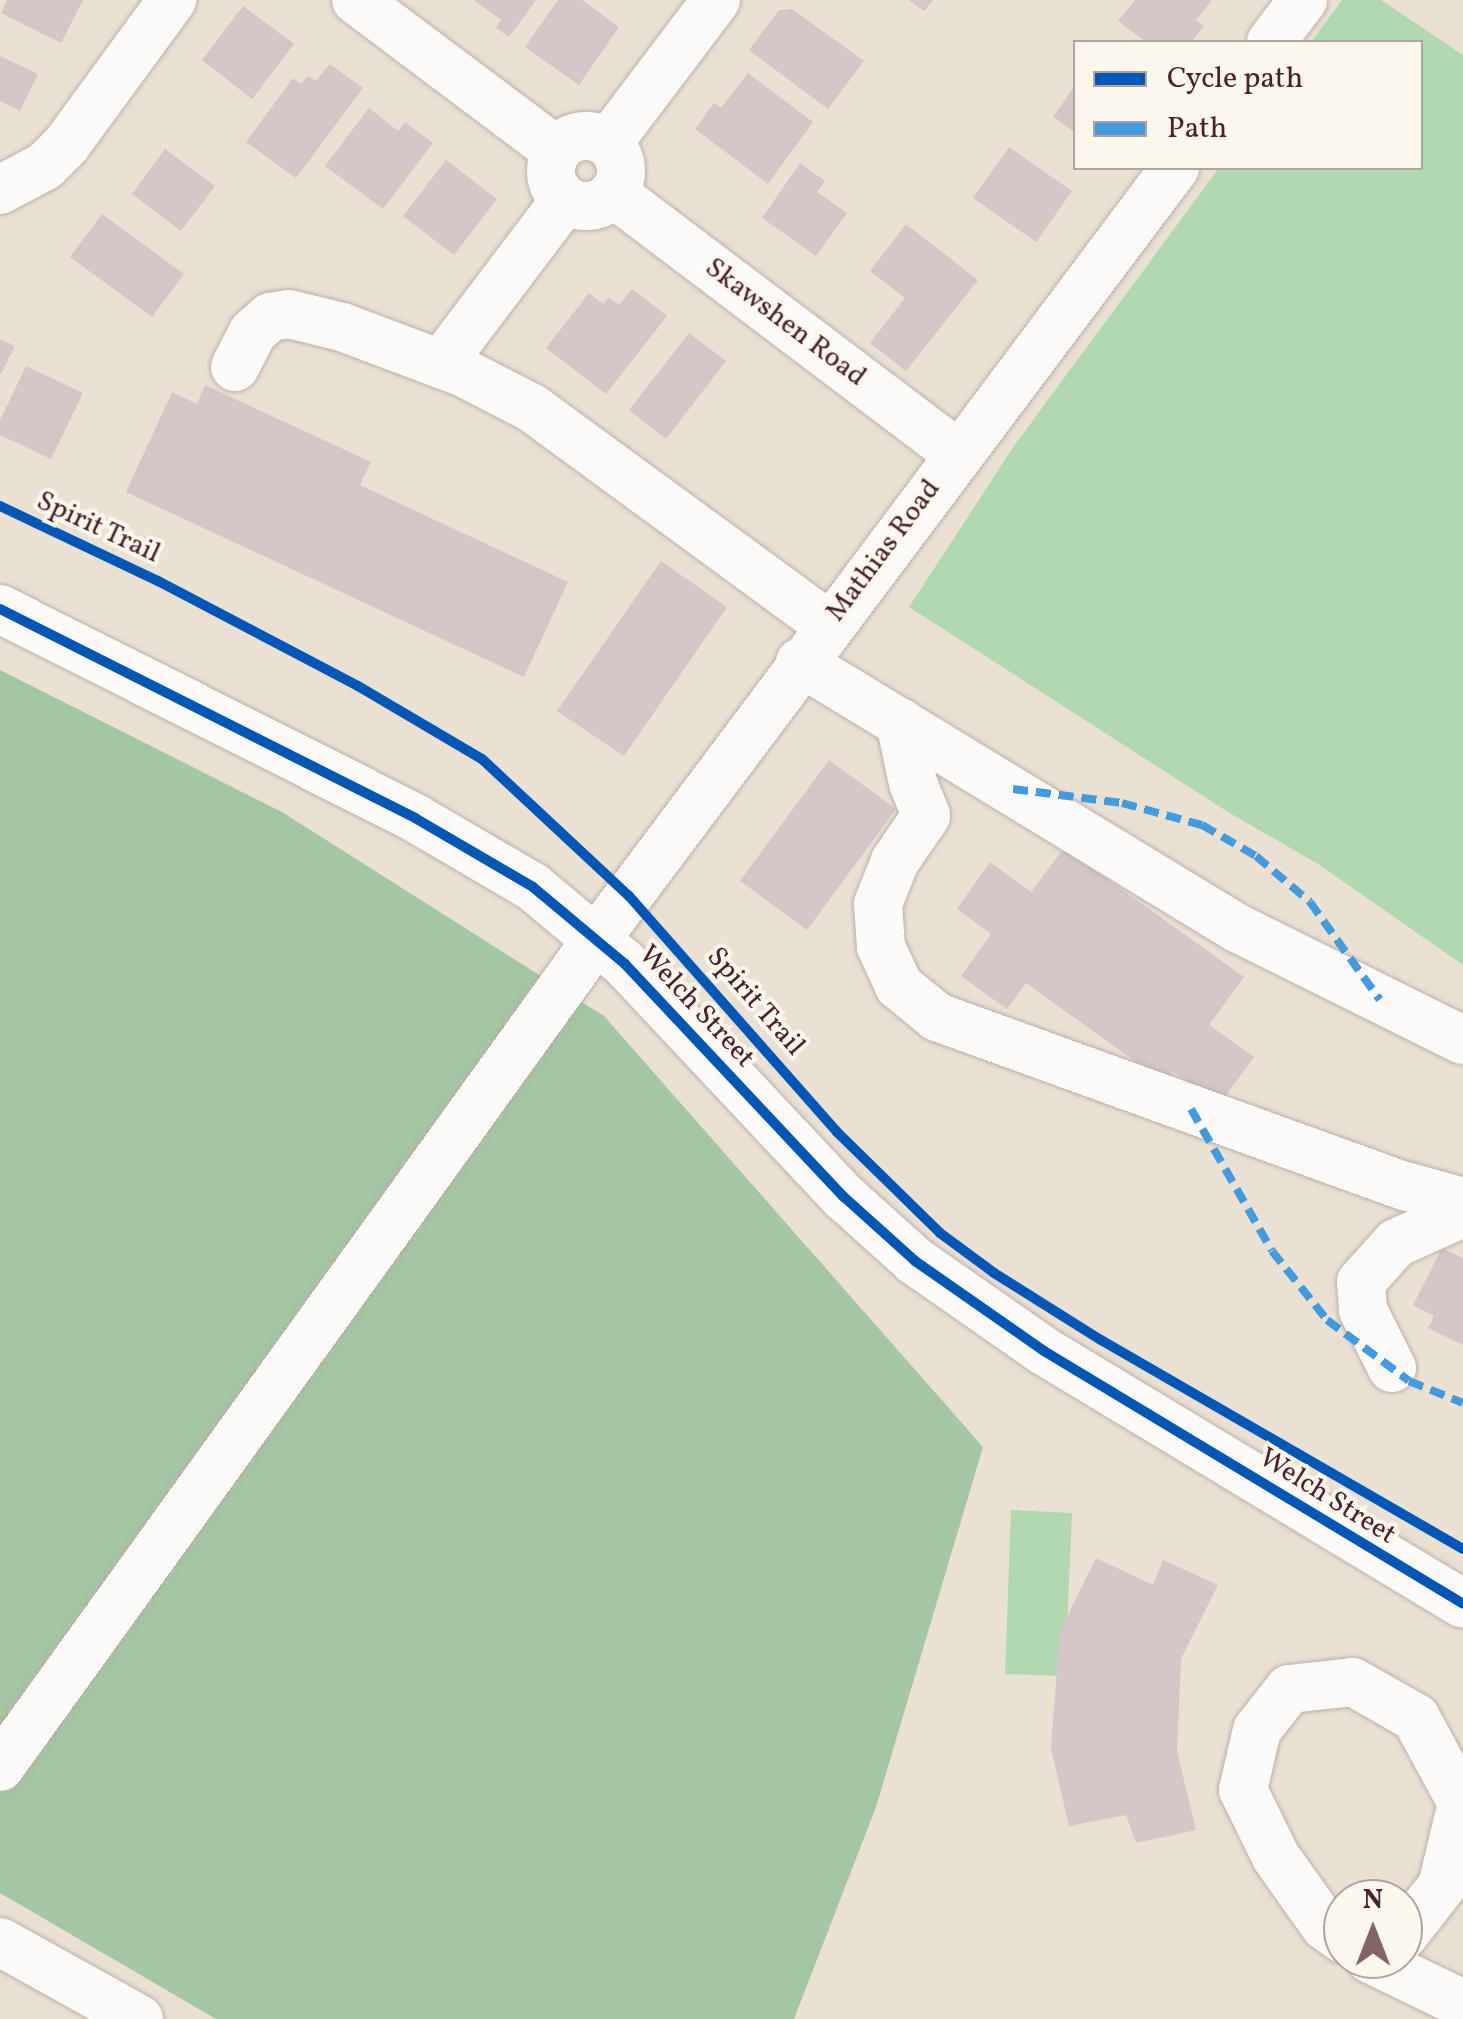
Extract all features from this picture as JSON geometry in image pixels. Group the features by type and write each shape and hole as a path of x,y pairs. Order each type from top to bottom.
{"street":[{"path":"0,190 20,182 66,145 172,0"},
{"path":"356,0 556,150"},
{"path":"608,143 716,0"},
{"path":"1273,40 1303,0"},
{"path":"580,135 608,143 621,167 613,193 591,206 565,200 554,186 550,168 556,150 580,135"},
{"name":"Mathias Road","path":"0,1767 814,644 1174,170"},
{"name":"Skawshen Road","path":"613,193 957,454"},
{"path":"441,364 565,200"},
{"path":"235,367 253,332 270,317 290,314 342,328 441,364 532,408 814,644 900,722 1236,928 1463,1040"},
{"name":"Welch Street","path":"0,609 460,841 532,887 599,940 844,1197 928,1272 1044,1351 1463,1604"},
{"path":"900,722 913,782 926,816 895,861 878,904 881,948 898,986 937,1017 1405,1186 1463,1202"},
{"path":"1392,1368 1363,1310 1362,1282 1396,1243 1463,1212"},
{"path":"1353,1682 1416,1718 1462,1803 1442,1886 1376,1952 1325,1926 1276,1857 1243,1790 1256,1730 1289,1690 1353,1682"},
{"path":"0,1942 139,2019"},
{"path":"1421,1979 1463,2004"}],"green space":[{"path":"1342,0 1381,0 1463,55 1463,965 1318,864 1228,812 909,607 1014,446 1218,170 1423,170 1423,40 1312,40"},
{"path":"0,670 282,812 604,1016 983,1447 876,1807 794,2019 216,2019 0,1893"},
{"path":"1011,1510 1072,1513 1065,1676 1005,1674"}],"building":[{"path":"7,0 83,0 61,43 1,13"},
{"path":"474,0 536,0 509,37 496,28 501,20"},
{"path":"558,0 582,0 619,27 579,85 525,47"},
{"path":"909,0 933,0 924,11"},
{"path":"1135,0 1212,0 1196,20 1204,26 1193,40 1143,40 1118,21"},
{"path":"243,6 294,44 252,99 202,60"},
{"path":"792,9 864,61 828,109 749,50 779,10"},
{"path":"0,56 38,74 20,111 0,101"},
{"path":"330,64 363,88 296,178 246,142 293,78 301,84 308,76 316,81"},
{"path":"748,73 813,122 768,184 695,129 714,103 721,108"},
{"path":"1073,88 1073,131 1053,117"},
{"path":"369,108 398,131 405,122 433,143 383,209 325,166"},
{"path":"1009,147 1072,191 1036,242 973,198"},
{"path":"165,149 215,186 181,231 132,194"},
{"path":"446,160 497,199 454,255 403,216"},
{"path":"800,163 825,181 817,192 847,213 816,256 762,218"},
{"path":"102,214 184,274 152,317 70,257"},
{"path":"906,224 978,280 906,371 870,343 905,298 870,271"},
{"path":"632,289 667,316 606,394 546,348 589,293 603,304 609,297 619,305"},
{"path":"689,333 726,361 666,439 629,410"},
{"path":"0,339 15,346 0,376"},
{"path":"26,366 83,393 51,459 0,435 0,420"},
{"path":"205,385 371,462 360,485 568,582 524,677 126,492 172,392 197,404"},
{"path":"661,561 727,607 624,756 557,711"},
{"path":"829,760 896,809 807,930 740,881"},
{"path":"1064,848 1244,977 1209,1025 1254,1057 1219,1105 1172,1071 1164,1082 1026,983 1007,1009 961,976 991,934 957,909 990,862 1031,892"},
{"path":"1442,1248 1463,1258 1463,1345 1428,1328 1434,1316 1413,1305"},
{"path":"1096,1558 1153,1585 1163,1560 1218,1585 1181,1659 1177,1751 1196,1830 1136,1843 1126,1815 1069,1826 1051,1748 1060,1631"}],"marked path":[{"path":"1013,789 1122,803 1202,825 1256,856 1310,902 1380,1000"},
{"path":"1191,1109 1272,1251 1327,1320 1409,1381 1463,1403"}],"cycle path":[{"name":"Spirit Trail","path":"0,506 158,581 358,686 482,759 629,896 837,1132 940,1233 994,1273 1101,1340 1463,1549"},
{"path":"0,609 415,818 533,887 624,963 844,1197 915,1261 1044,1351 1463,1604"}]}
